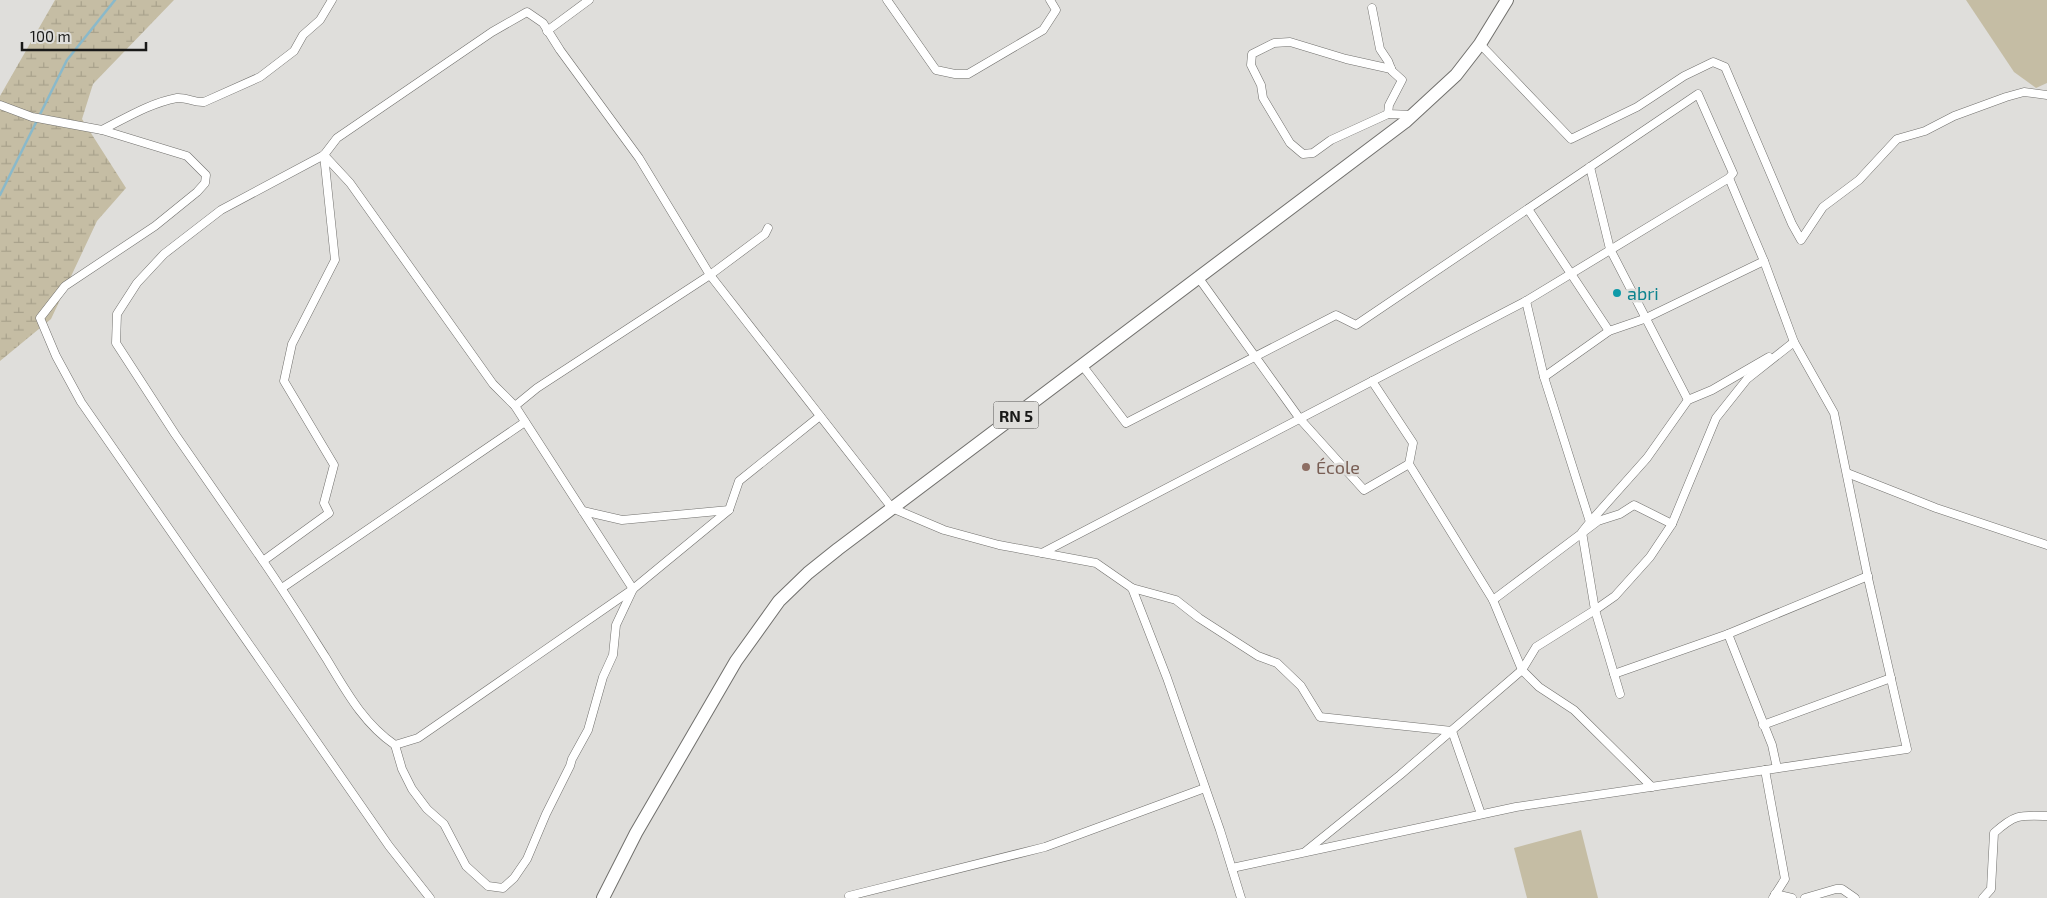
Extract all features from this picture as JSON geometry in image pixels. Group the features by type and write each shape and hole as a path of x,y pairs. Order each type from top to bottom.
{"main road":[{"name":"RN 5","path":"603,898 636,832 736,661 768,613 795,584 892,508 1413,115 1450,82 1480,44 1505,1"}],"street":[{"path":"102,130 151,106 180,98 204,102 260,77 294,51 305,32 320,20 332,0"},
{"path":"546,31 589,0"},
{"path":"887,0 936,70 955,74 968,74 1043,30 1056,10 1050,0"},
{"path":"1372,8 1380,49 1391,69 1402,80 1389,105 1388,114"},
{"path":"633,589 616,626 614,655 606,669 588,730 572,758 528,858 509,884 503,888 488,886 466,866 444,824 427,809 412,789 402,768 395,745 377,733 355,705 282,588 175,434 116,342 117,314 137,283 164,254 221,210 324,155 337,138 492,32 527,12 543,23 546,31 639,158 710,275 892,508 944,530 999,545 1096,563 1132,588 1176,600 1199,618 1258,656 1277,663 1300,686 1320,717 1452,730"},
{"path":"1391,69 1346,59 1290,42 1274,43 1255,51 1250,59 1261,85 1261,95 1268,108 1290,143 1302,154 1313,153 1331,140 1388,114 1413,115"},
{"path":"1480,44 1571,139 1636,106 1684,76 1713,62 1725,68 1801,240 1823,208 1859,180 1897,139 1925,131 1954,116 2006,97 2024,92 2047,95"},
{"path":"1042,553 1526,301 1569,274 1587,266 1610,249 1729,178 1733,173 1698,94 1356,325 1336,315 1126,423 1082,365"},
{"path":"0,105 32,117 102,130 187,156 206,175 205,183 155,226 65,286 40,318 56,356 86,410 389,846 430,898"},
{"path":"324,155 350,183 494,384 515,406 633,589"},
{"path":"263,561 328,513 324,503 334,464 284,381 292,344 335,260 324,155"},
{"path":"1590,167 1610,249 1688,400"},
{"path":"1232,868 1516,807 1907,749 1834,412 1794,342 1764,261 1729,178"},
{"path":"1528,209 1569,274 1609,331"},
{"path":"515,406 537,388 710,275 765,234 768,228"},
{"path":"1544,377 1609,331 1644,318 1764,261"},
{"path":"1198,277 1300,419 1364,490 1409,464"},
{"path":"1526,301 1544,377 1590,522"},
{"path":"1620,694 1595,610 1582,532 1647,458 1688,400 1712,390 1794,342"},
{"path":"1304,852 1400,775 1522,670 1536,647 1614,596 1650,557 1672,524 1716,418 1747,379 1794,342"},
{"path":"1372,382 1413,443 1409,464 1493,600 1522,670 1539,688 1574,710 1652,787"},
{"path":"395,745 418,738 633,589 729,510 739,481 820,416"},
{"path":"282,588 525,422"},
{"path":"1847,474 1936,508 2047,545"},
{"path":"1493,600 1598,521 1620,514 1634,505 1672,524"},
{"path":"583,511 622,520 729,510"},
{"path":"1614,674 1728,634 1868,576"},
{"path":"1132,588 1167,678 1206,788 1241,898"},
{"path":"1728,634 1773,748 1777,768"},
{"path":"1763,725 1891,678"},
{"path":"1452,730 1481,814"},
{"path":"1765,770 1785,878 1774,896 1792,898"},
{"path":"849,896 1045,847 1206,788"},
{"path":"1983,898 1991,889 1994,833 2009,819 2025,815 2045,816 2047,825"},
{"path":"1805,898 1842,889 1855,898"}],"green space":[{"path":"55,0 174,0 93,84 82,119 126,188 97,221 51,319 0,361 0,96"},
{"path":"1966,0 2047,0 2047,83 2036,88 2014,72"},
{"path":"1581,830 1598,898 1527,898 1514,848"}],"waterway":[{"path":"0,195 67,60 115,0"}],"place":[{"name":"abri","path":"1617,293"},
{"name":"École","path":"1306,467"}]}
